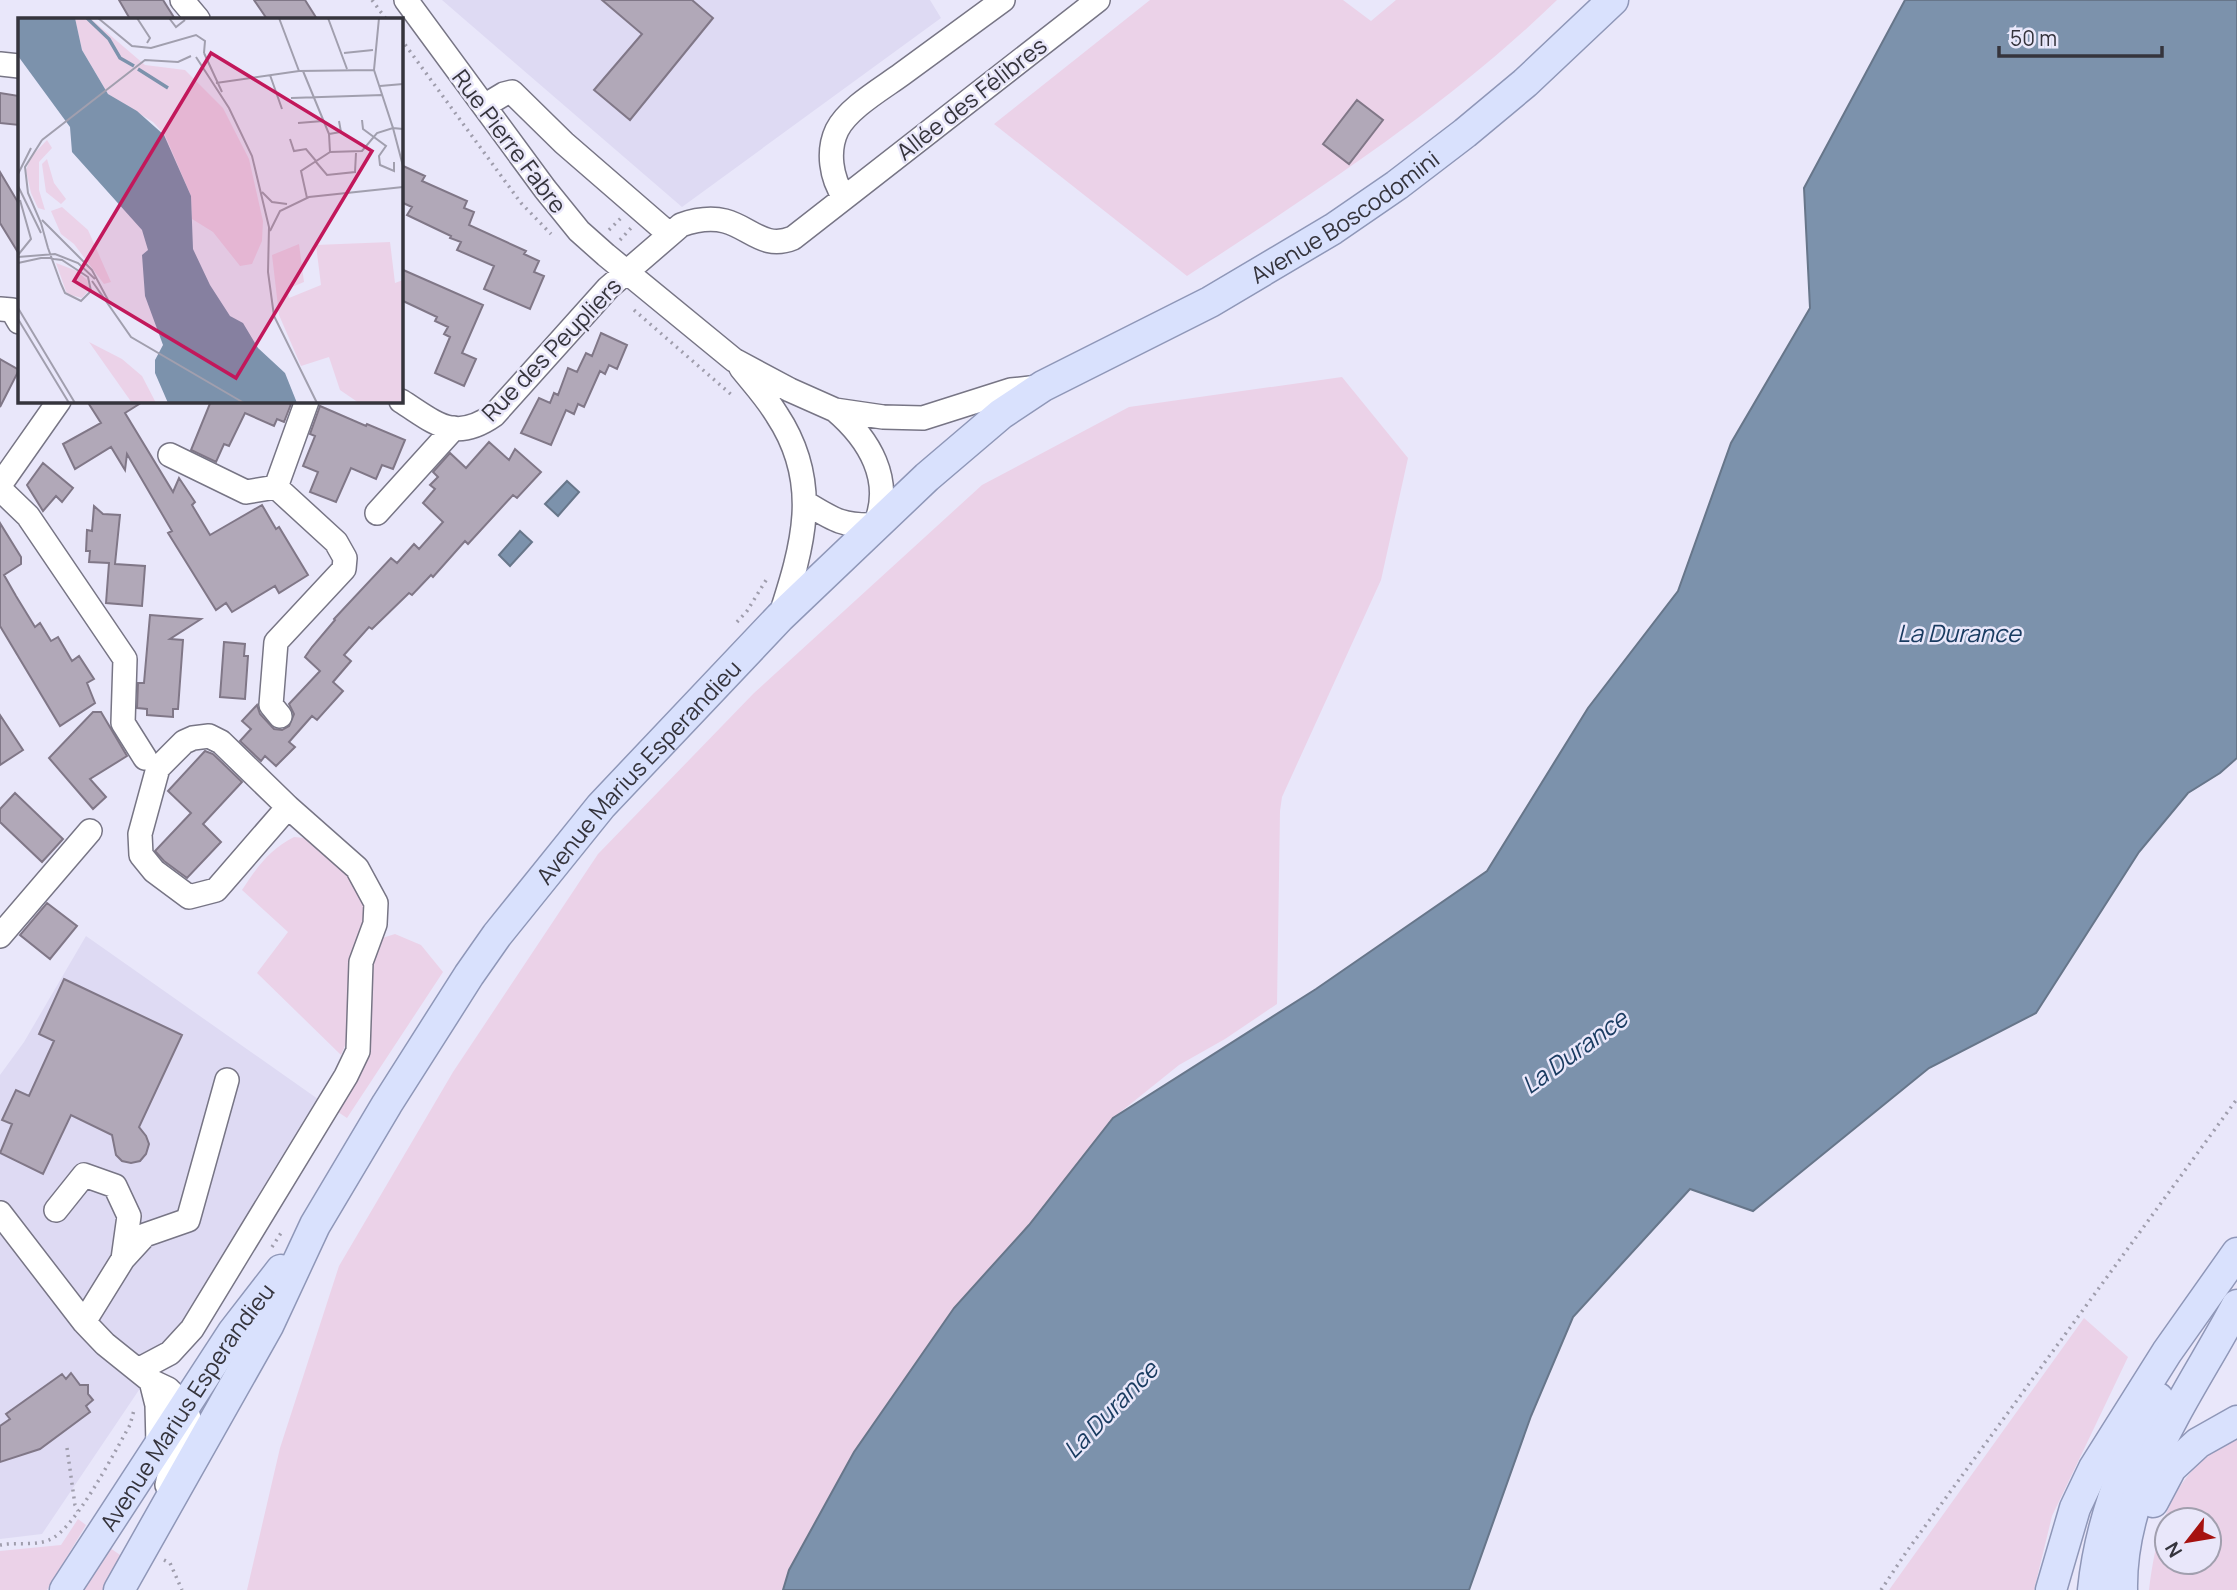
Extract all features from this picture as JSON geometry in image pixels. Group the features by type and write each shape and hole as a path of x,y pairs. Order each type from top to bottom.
{"main road":[{"name":"Avenue Boscodomini","path":"1043,386 1210,302 1397,185 1525,83 1613,0"},
{"name":"Avenue Marius Esperandieu","path":"119,1590 268,1326 315,1225 461,987 519,906 601,806 780,617 968,441 1001,414 1043,386"},
{"name":"Avenue Marius Esperandieu","path":"65,1590 158,1445 160,1386 218,1354 315,1225"},
{"path":"2051,1590 2075,1508 2094,1468 2167,1352 2237,1253"},
{"path":"2093,1590 2105,1524 2117,1484 2142,1426 2237,1269"},
{"path":"2122,1590 2126,1545 2137,1501 2151,1463 2190,1385 2237,1305"},
{"path":"2130,1590 2149,1510 2171,1468 2198,1443 2237,1421"}],"street":[{"path":"182,0 197,18"},
{"name":"Rue Pierre Fabre","path":"406,0 562,211 625,272 734,360"},
{"path":"844,197 835,184 832,166 832,145 838,128 858,106 1003,0"},
{"name":"Allée des Félibres","path":"669,234 681,225 707,219 726,221 770,242 784,242 806,230 844,197 1098,0"},
{"path":"0,64 18,66"},
{"path":"484,106 512,92 564,143 669,234"},
{"name":"Rue des Peupliers","path":"402,402 440,426 477,427 494,415 608,288 669,234"},
{"path":"0,309 12,310 18,320"},
{"path":"734,360 835,410 883,417 923,418 1011,390 1043,386"},
{"path":"734,360 778,415 799,466 806,503 802,544 780,617"},
{"path":"58,402 0,487 28,516 125,659 123,723 145,758"},
{"path":"276,487 307,402"},
{"path":"806,503 832,520 852,526 876,525 881,512 883,493 876,463 860,434 835,410"},
{"path":"377,513 454,428"},
{"path":"170,455 246,492 276,487"},
{"path":"276,487 337,542 345,558 344,569 275,642 271,705 280,716"},
{"path":"158,1445 160,1386 170,1353 192,1329 346,1076 358,1051 360,962 375,924 376,903 357,867 288,807 221,742 209,736 184,742 158,768 140,834 141,855 154,871 189,897 216,890 288,807"},
{"path":"0,936 90,831"},
{"path":"84,1322 123,1259 145,1235 188,1220 227,1080"},
{"path":"56,1209 84,1175 115,1186 129,1216 123,1259"},
{"path":"0,1213 84,1322 105,1345 160,1386 189,1418 188,1434 170,1472 157,1521"}],"path":[{"path":"372,0 385,18"},
{"path":"608,288 736,400"},
{"path":"1881,1590 2237,1099"},
{"path":"0,1545 46,1542 60,1535 78,1511 130,1425 136,1402 160,1386"}],"shaded area":[{"path":"442,0 930,0 941,18 682,207"},
{"path":"1150,0 1343,0 1371,21 1396,0 1557,0 1470,77 1379,147 1187,276 994,124"},
{"path":"1342,377 1408,458 1381,580 1282,797 1277,1004 1225,1039 1179,1065 1113,1118 1029,1225 954,1308 854,1452 789,1570 783,1590 247,1590 280,1448 339,1266 453,1072 598,854 754,693 982,485 1129,407"},
{"path":"294,837 305,838 319,848 358,883 370,904 350,1034 341,1055 257,973 288,932 242,890 265,859"},
{"path":"395,934 421,945 443,972 347,1118 335,1110 362,1072 366,1053 361,978 379,939"},
{"path":"86,936 325,1104 176,1335 42,1534 0,1539 0,1075 24,1042"},
{"path":"2084,1318 2128,1357 2052,1516 2034,1590 1889,1590"},
{"path":"2237,1439 2237,1590 2149,1590 2153,1565 2153,1576 2223,1576 2223,1506 2170,1506 2195,1468 2226,1443"},
{"path":"78,1519 86,1525 47,1590 0,1590 0,1551 61,1545"},
{"path":"110,1548 126,1559 109,1590 83,1590"}],"water":[{"name":"La Durance","path":"1905,0 2237,0 2237,758 2220,773 2188,793 2139,852 2036,1013 1929,1068 1753,1211 1690,1189 1573,1317 1531,1416 1469,1590 783,1590 789,1570 854,1452 954,1308 1029,1225 1113,1118 1316,989 1487,871 1588,708 1678,591 1731,443 1810,308 1804,188"},
{"path":"567,481 579,492 558,516 545,504"},
{"path":"520,531 532,542 510,566 499,555"}],"building":[{"path":"119,0 163,0 174,18 129,18"},
{"path":"254,0 305,0 316,18 266,18"},
{"path":"602,0 692,0 713,18 630,120 594,90 642,34"},
{"path":"0,93 18,96 18,125 0,123"},
{"path":"1357,100 1383,120 1349,164 1323,144"},
{"path":"402,165 425,176 422,181 467,201 464,208 474,212 469,225 526,251 524,254 539,261 534,272 544,276 530,309 484,289 494,266 457,250 461,242 407,215 412,207 402,202"},
{"path":"0,172 18,202 18,252 0,223"},
{"path":"402,269 483,305 462,353 476,359 464,386 435,373 450,337 444,334 448,327 435,321 437,317 402,300"},
{"path":"601,333 627,345 617,369 609,365 605,374 600,371 584,407 578,404 574,414 566,410 551,445 521,433 539,398 550,403 554,393 558,395 568,368 577,372 586,353 592,356"},
{"path":"0,359 18,372 0,407"},
{"path":"88,402 142,402 125,413 173,492 179,478 195,502 192,505 210,535 262,505 276,529 279,527 308,575 279,593 275,586 232,612 226,603 216,610 168,533 172,531 127,454 125,470 111,447 75,469 63,444 101,423"},
{"path":"211,402 291,404 284,422 277,419 274,426 245,413 229,446 224,444 216,462 191,450"},
{"path":"320,406 405,440 393,469 382,465 376,479 351,468 336,502 310,492 318,472 303,466 315,436 310,434"},
{"path":"489,442 509,460 515,449 541,472 517,498 513,495 468,544 465,541 433,577 431,575 412,595 409,593 372,629 369,627 344,655 351,661 333,682 343,691 317,720 312,716 289,742 295,747 276,766 265,756 261,761 240,741 251,729 242,721 257,705 260,714 274,729 282,730 289,726 294,714 289,704 320,671 305,657 312,647 334,619 391,558 397,563 414,544 419,549 443,522 423,503 435,489 430,485 438,477 433,472 450,453 466,468"},
{"path":"43,463 73,488 62,502 56,496 43,511 27,485"},
{"path":"94,506 103,514 120,515 115,564 145,566 142,606 106,603 109,563 89,562 90,551 86,551 87,530 92,531"},
{"path":"0,523 21,557 21,564 4,575 16,596 35,627 40,623 51,641 58,637 72,661 79,656 94,679 87,683 95,703 60,726 0,626"},
{"path":"150,615 201,619 170,639 183,640 178,709 173,709 173,717 147,715 147,709 137,708 138,683 144,683"},
{"path":"224,642 245,644 244,656 248,656 245,699 220,697"},
{"path":"93,712 101,712 127,756 90,779 106,797 93,809 49,758"},
{"path":"0,715 23,750 0,765"},
{"path":"205,751 213,754 242,782 203,824 221,842 187,878 155,851 191,813 168,791"},
{"path":"15,793 63,839 42,862 0,822 0,809"},
{"path":"47,903 77,926 50,959 20,935"},
{"path":"64,979 182,1035 139,1127 149,1144 140,1161 122,1161 116,1155 112,1135 71,1115 43,1174 0,1153 12,1124 2,1120 16,1090 29,1096 54,1041 39,1034"},
{"path":"71,1373 80,1385 88,1385 88,1394 93,1400 86,1406 90,1412 40,1449 0,1462 0,1426 10,1419 6,1414 62,1374 66,1379"}]}
